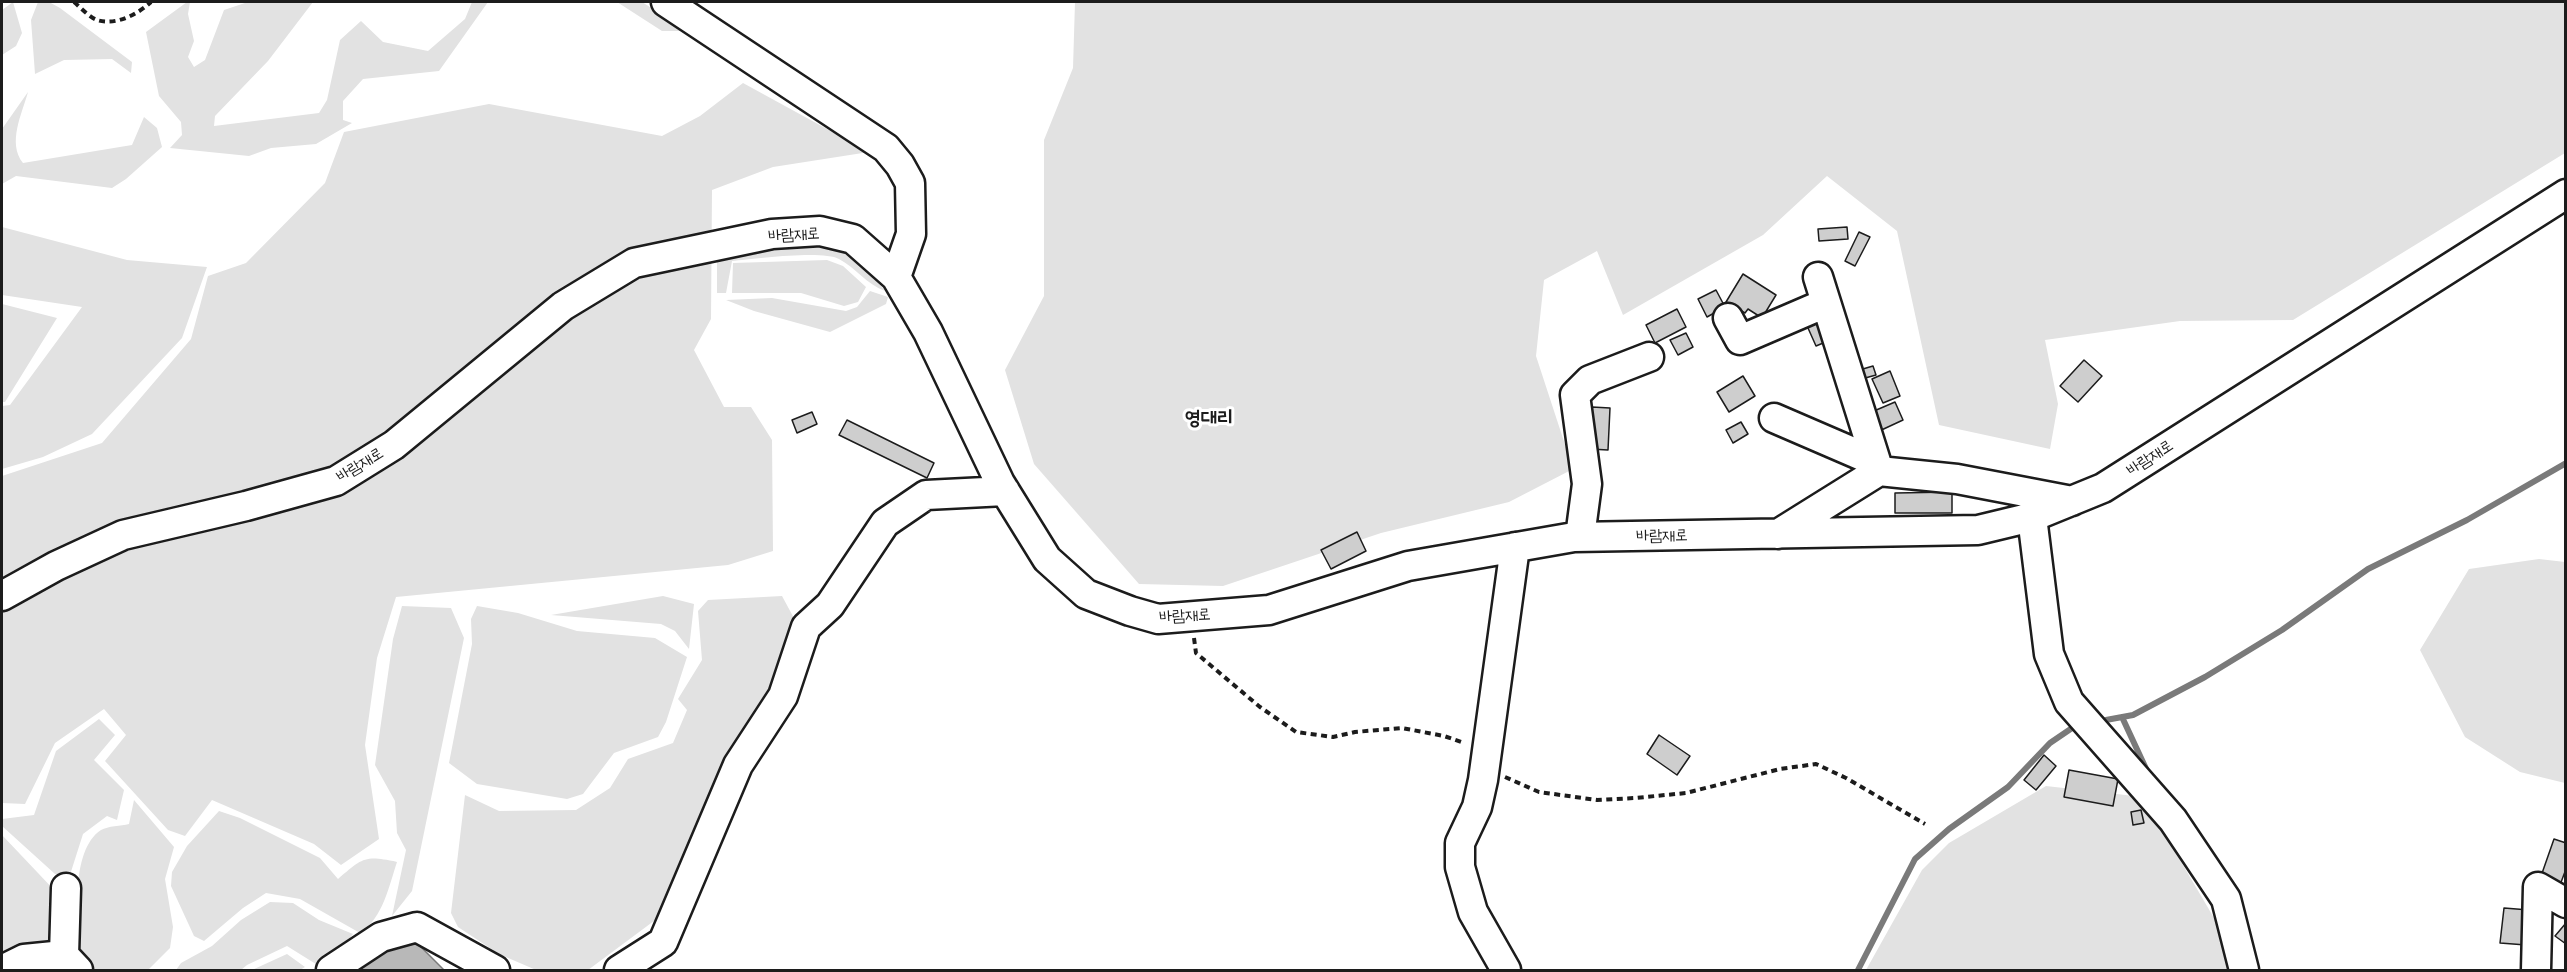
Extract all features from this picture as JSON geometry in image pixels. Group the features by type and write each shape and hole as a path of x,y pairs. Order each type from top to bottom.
{"street":[{"path":"666,2 886,148 900,165 910,183 911,234 896,277"},
{"name":"바람재로","path":"2,596 56,566 123,535 246,506 336,481 394,445 563,306 634,263 772,234 820,231 853,239 896,277 928,332 1005,491 1047,559 1086,594 1158,619 1269,610 1408,566 1580,537 1978,530 2032,517 2103,488 2565,194"},
{"path":"1728,318 1740,340 1822,290 1877,466"},
{"path":"1580,537 1587,484 1575,395 1590,380 1649,357"},
{"path":"1774,418 1877,466 1957,478 2072,501"},
{"path":"1778,534 1877,466"},
{"path":"619,970 663,942 738,765 783,696 806,627 831,605 885,523 926,495 1005,491"},
{"path":"2032,517 2049,654 2069,702 2173,820 2226,899 2244,970"},
{"path":"1506,970 1473,912 1460,867 1460,843 1477,807 1486,760 1515,547"},
{"path":"2,970 24,959 71,963 66,888"},
{"path":"2536,970 2538,888 2565,903"},
{"path":"331,970 381,937 417,927 495,970"}],"path":[{"path":"74,2 98,20 124,20 151,2"},
{"path":"1191,616 1196,653 1260,707 1296,732 1333,737 1355,732 1401,728 1444,736 1539,792 1597,800 1686,793 1779,769 1816,764 1846,778 1925,824"}],"shaded area":[{"path":"13,2 22,33 16,46 2,55 2,10"},
{"path":"38,2 49,2 60,8 132,62 131,73 112,59 64,60 35,74 31,20"},
{"path":"190,2 188,14 194,41 188,57 194,67 205,60 224,10 248,2 313,2 268,61 215,116 214,126 319,113 327,100 340,40 361,21 383,42 428,51 465,19 472,2 488,2 439,71 363,79 343,101 343,120 352,123 316,144 271,148 249,156 170,148 182,135 181,122 159,96 146,32"},
{"path":"617,2 642,2 688,31 662,31"},
{"path":"1075,2 2565,2 2565,153 2293,320 2180,321 2045,340 2058,404 2050,449 1939,425 1897,231 1827,176 1763,235 1623,315 1597,251 1544,280 1536,356 1573,469 1509,502 1381,533 1223,586 1139,584 1034,464 1005,370 1044,296 1044,140 1073,68"},
{"path":"743,83 869,152 773,167 712,190 711,319 694,350 724,407 751,407 772,440 773,551 728,565 396,597 377,658 365,745 379,839 341,865 314,844 212,800 185,836 168,830 105,761 126,735 104,709 55,743 25,804 2,803 2,476 102,443 191,339 208,276 246,263 325,183 344,132 489,104 662,136 700,116"},
{"path":"28,92 16,138 18,155 23,163 132,145 144,117 157,128 162,147 126,179 112,188 16,176 2,184 2,129"},
{"path":"2,227 127,260 207,267 182,338 92,434 43,457 2,469 2,406 10,405 82,307 2,295"},
{"path":"812,243 836,249 860,259 885,291 839,259 830,256 803,255 732,261 726,293 717,293 717,257"},
{"path":"827,260 843,266 866,287 858,302 844,306 801,293 732,293 733,263"},
{"path":"870,291 888,297 886,304 830,332 754,311 726,300 772,298 846,311 857,307"},
{"path":"2,304 57,318 5,402 2,402"},
{"path":"2539,559 2565,562 2565,783 2520,772 2465,737 2420,650 2469,569"},
{"path":"663,596 694,604 689,649 675,631 661,624 551,615"},
{"path":"782,596 795,620 771,696 666,912 588,970 536,970 499,954 458,927 451,913 465,795 499,811 576,810 610,788 628,759 673,743 687,710 678,699 702,660 698,611 708,600"},
{"path":"402,606 451,608 464,638 412,891 392,916 406,850 397,833 395,801 375,765 393,639"},
{"path":"477,606 518,613 577,631 655,638 687,657 666,722 658,737 614,753 583,794 567,799 477,784 449,763 472,644 471,619"},
{"path":"99,719 115,735 94,760 124,790 117,820 107,816 83,834 69,878 55,874 2,826 2,819 34,815 56,751"},
{"path":"2046,786 2143,797 2224,935 2228,970 1866,970 1922,870 1949,843"},
{"path":"134,800 174,847 165,879 173,927 170,948 148,970 90,970 78,956 78,888 84,853 91,840 101,830 129,824"},
{"path":"219,811 240,818 320,858 338,879 353,866 365,860 397,862 380,910 368,927 360,933 300,899 266,893 243,908 204,941 194,936 171,886 172,872 187,846"},
{"path":"2,835 56,892 53,945 5,958 2,953"},
{"path":"270,902 293,903 319,920 353,934 332,959 319,966 287,946 241,970 176,970 181,963 212,946 241,920"},
{"path":"417,943 444,970 357,970 385,950"},
{"path":"287,954 305,967 300,970 252,970"}],"building":[{"path":"1847,227 1848,239 1819,241 1818,229"},
{"path":"1859,232 1870,237 1855,266 1845,261"},
{"path":"1743,274 1776,295 1762,318 1748,309 1745,313 1726,302"},
{"path":"1716,290 1725,307 1707,317 1698,299"},
{"path":"1677,309 1686,327 1655,343 1646,325"},
{"path":"1816,314 1828,341 1816,346 1804,319"},
{"path":"1686,333 1693,347 1678,355 1670,340"},
{"path":"2084,360 2102,376 2078,402 2060,386"},
{"path":"1873,366 1876,375 1858,380 1856,371"},
{"path":"1890,371 1900,396 1883,403 1872,379"},
{"path":"1743,376 1755,396 1729,412 1717,392"},
{"path":"1895,402 1903,420 1875,433 1867,414"},
{"path":"1592,407 1610,408 1608,450 1590,449"},
{"path":"812,412 817,424 797,433 792,420"},
{"path":"847,420 934,463 927,478 839,435"},
{"path":"1741,422 1748,434 1733,443 1726,430"},
{"path":"1952,492 1952,513 1895,513 1895,493"},
{"path":"1357,532 1366,551 1331,569 1321,550"},
{"path":"1659,735 1690,756 1677,775 1647,754"},
{"path":"2044,755 2056,766 2036,790 2024,780"},
{"path":"2069,770 2118,779 2113,806 2064,797"},
{"path":"2141,810 2144,823 2133,825 2131,812"},
{"path":"2554,839 2566,843 2566,869 2560,885 2540,879"},
{"path":"2504,908 2529,910 2526,945 2500,943"},
{"path":"2566,923 2566,944 2555,936"}],"waterway":[{"path":"2106,720 2133,715 2205,677 2282,630 2368,569 2467,520 2566,463"},
{"path":"2122,717 2148,773"},
{"path":"1858,970 1915,859 1949,829 2008,787 2050,743 2075,726"}],"district":[{"name":"영대리","path":"1209,418"}]}
